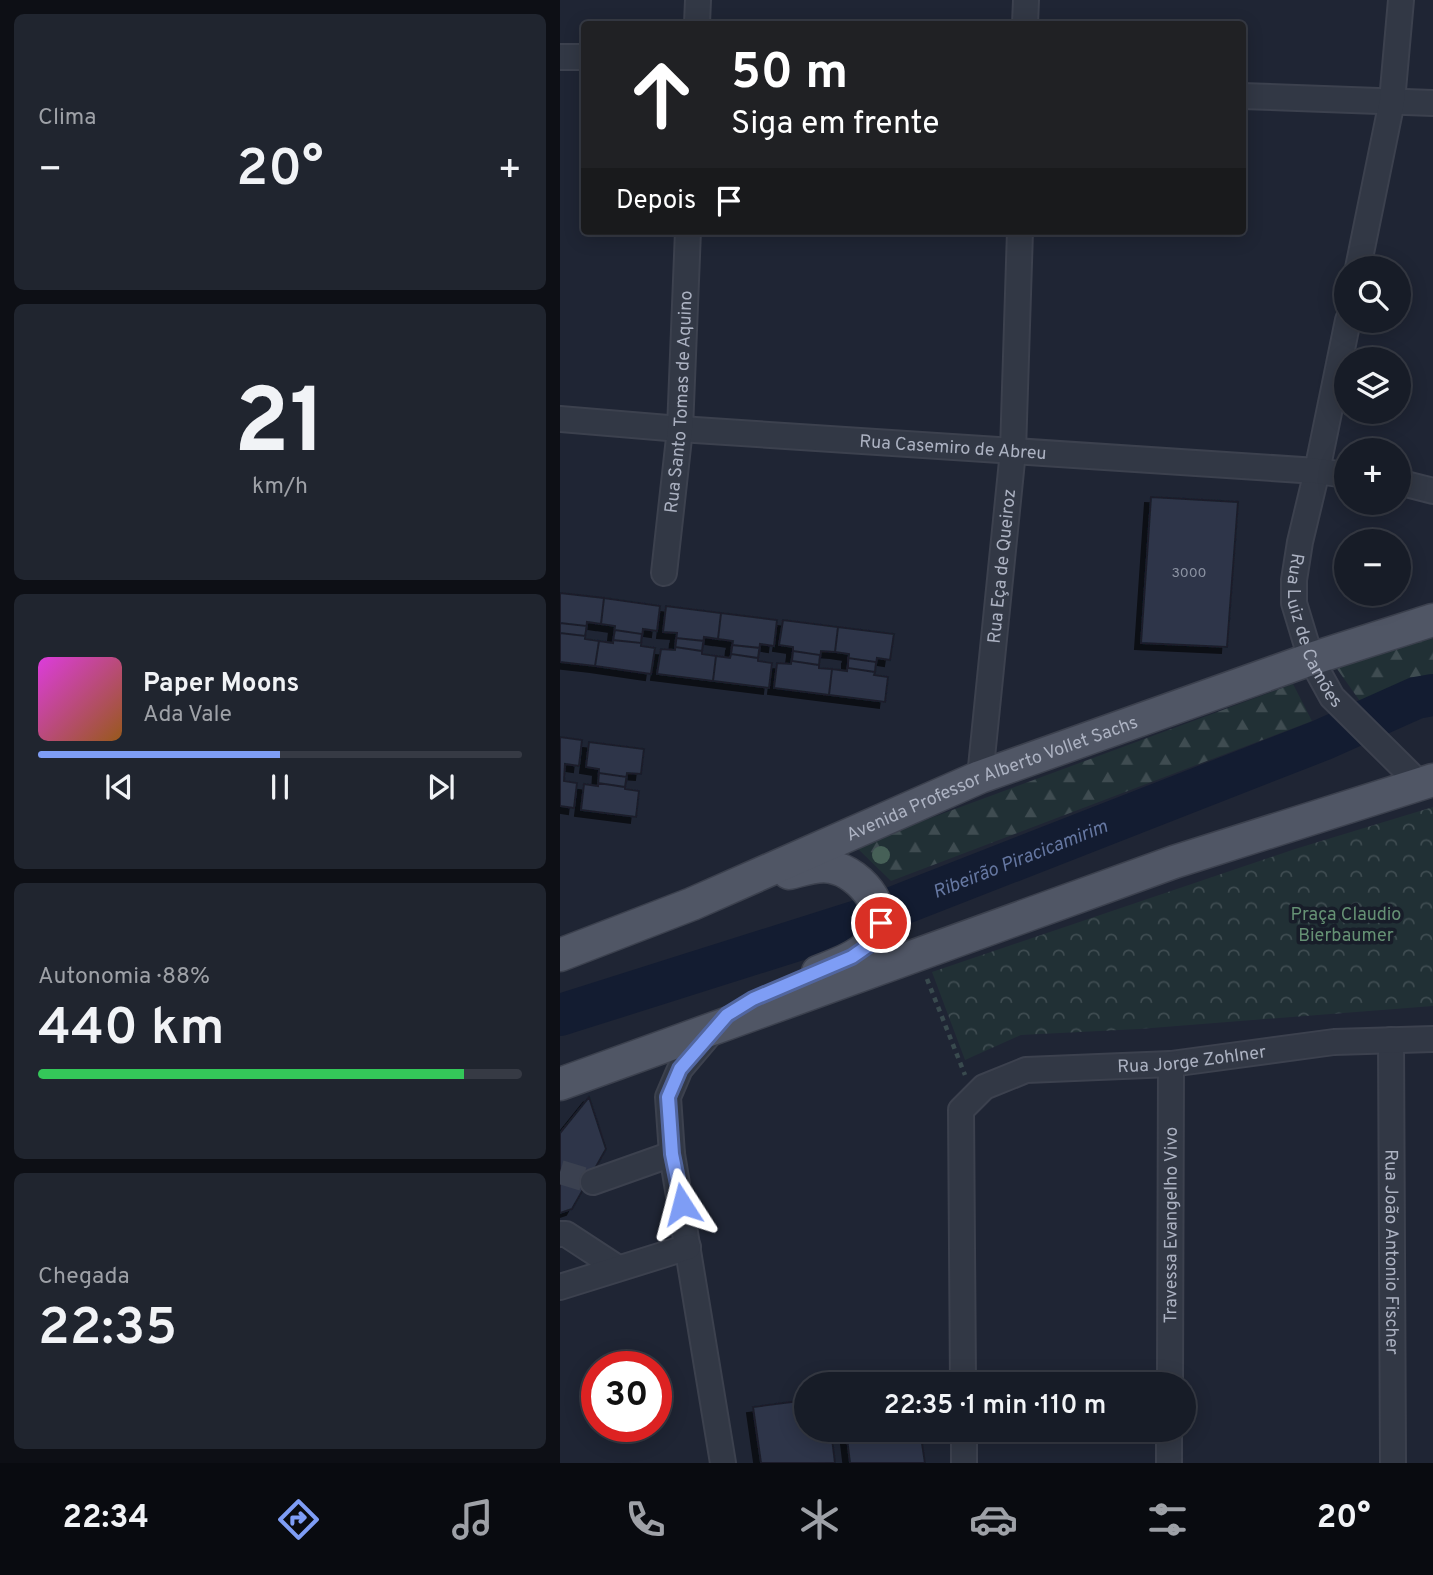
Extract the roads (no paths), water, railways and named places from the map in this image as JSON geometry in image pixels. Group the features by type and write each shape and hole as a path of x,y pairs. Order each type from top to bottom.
{"main road":[{"name":"Avenida Professor Alberto Vollet Sachs","path":"560,954 692,904 980,777 1311,659 1433,620"},
{"path":"560,1084 1174,862 1426,781"},
{"path":"692,904 814,867 832,867 848,873 878,904 881,923 872,943 852,957 753,999 727,1015 713,1030"}],"street":[{"path":"696,21 698,0"},
{"path":"1025,21 1026,0"},
{"path":"1361,256 1392,101 1401,0"},
{"path":"560,57 581,58"},
{"path":"1246,96 1433,103"},
{"name":"Rua Santo Tomas de Aquino","path":"664,573 680,429 688,235"},
{"name":"Rua Eça de Queiroz","path":"980,777 1013,451 1020,235"},
{"name":"Rua Luiz de Camões","path":"1345,333 1300,542 1294,580 1294,603 1311,659 1332,696 1396,761 1426,781"},
{"name":"Rua Casemiro de Abreu","path":"560,419 1334,473"},
{"path":"1411,485 1433,491"},
{"path":"713,1030 680,1069 668,1097 672,1154 723,1463"},
{"name":"Rua Jorge Zohlner","path":"963,1372 968,1103 984,1087 1026,1070 1171,1064 1334,1042 1433,1039"},
{"name":"Rua João Antonio Fischer","path":"1391,1040 1393,1463"},
{"name":"Travessa Evangelho Vivo","path":"1170,1372 1171,1064"},
{"path":"593,1182 672,1154"},
{"path":"560,1234 566,1234 618,1268"},
{"path":"560,1287 688,1247"},
{"path":"964,1442 964,1463"},
{"path":"1169,1442 1169,1463"}],"waterway":[{"name":"Ribeirão Piracicamirim","path":"560,1015 864,919 1322,740 1416,698 1433,695"}],"tunnel":[{"path":"560,1172 593,1182"}],"park label":[{"name":"Praça Claudio Bierbaumer","path":"1346,924"}]}
